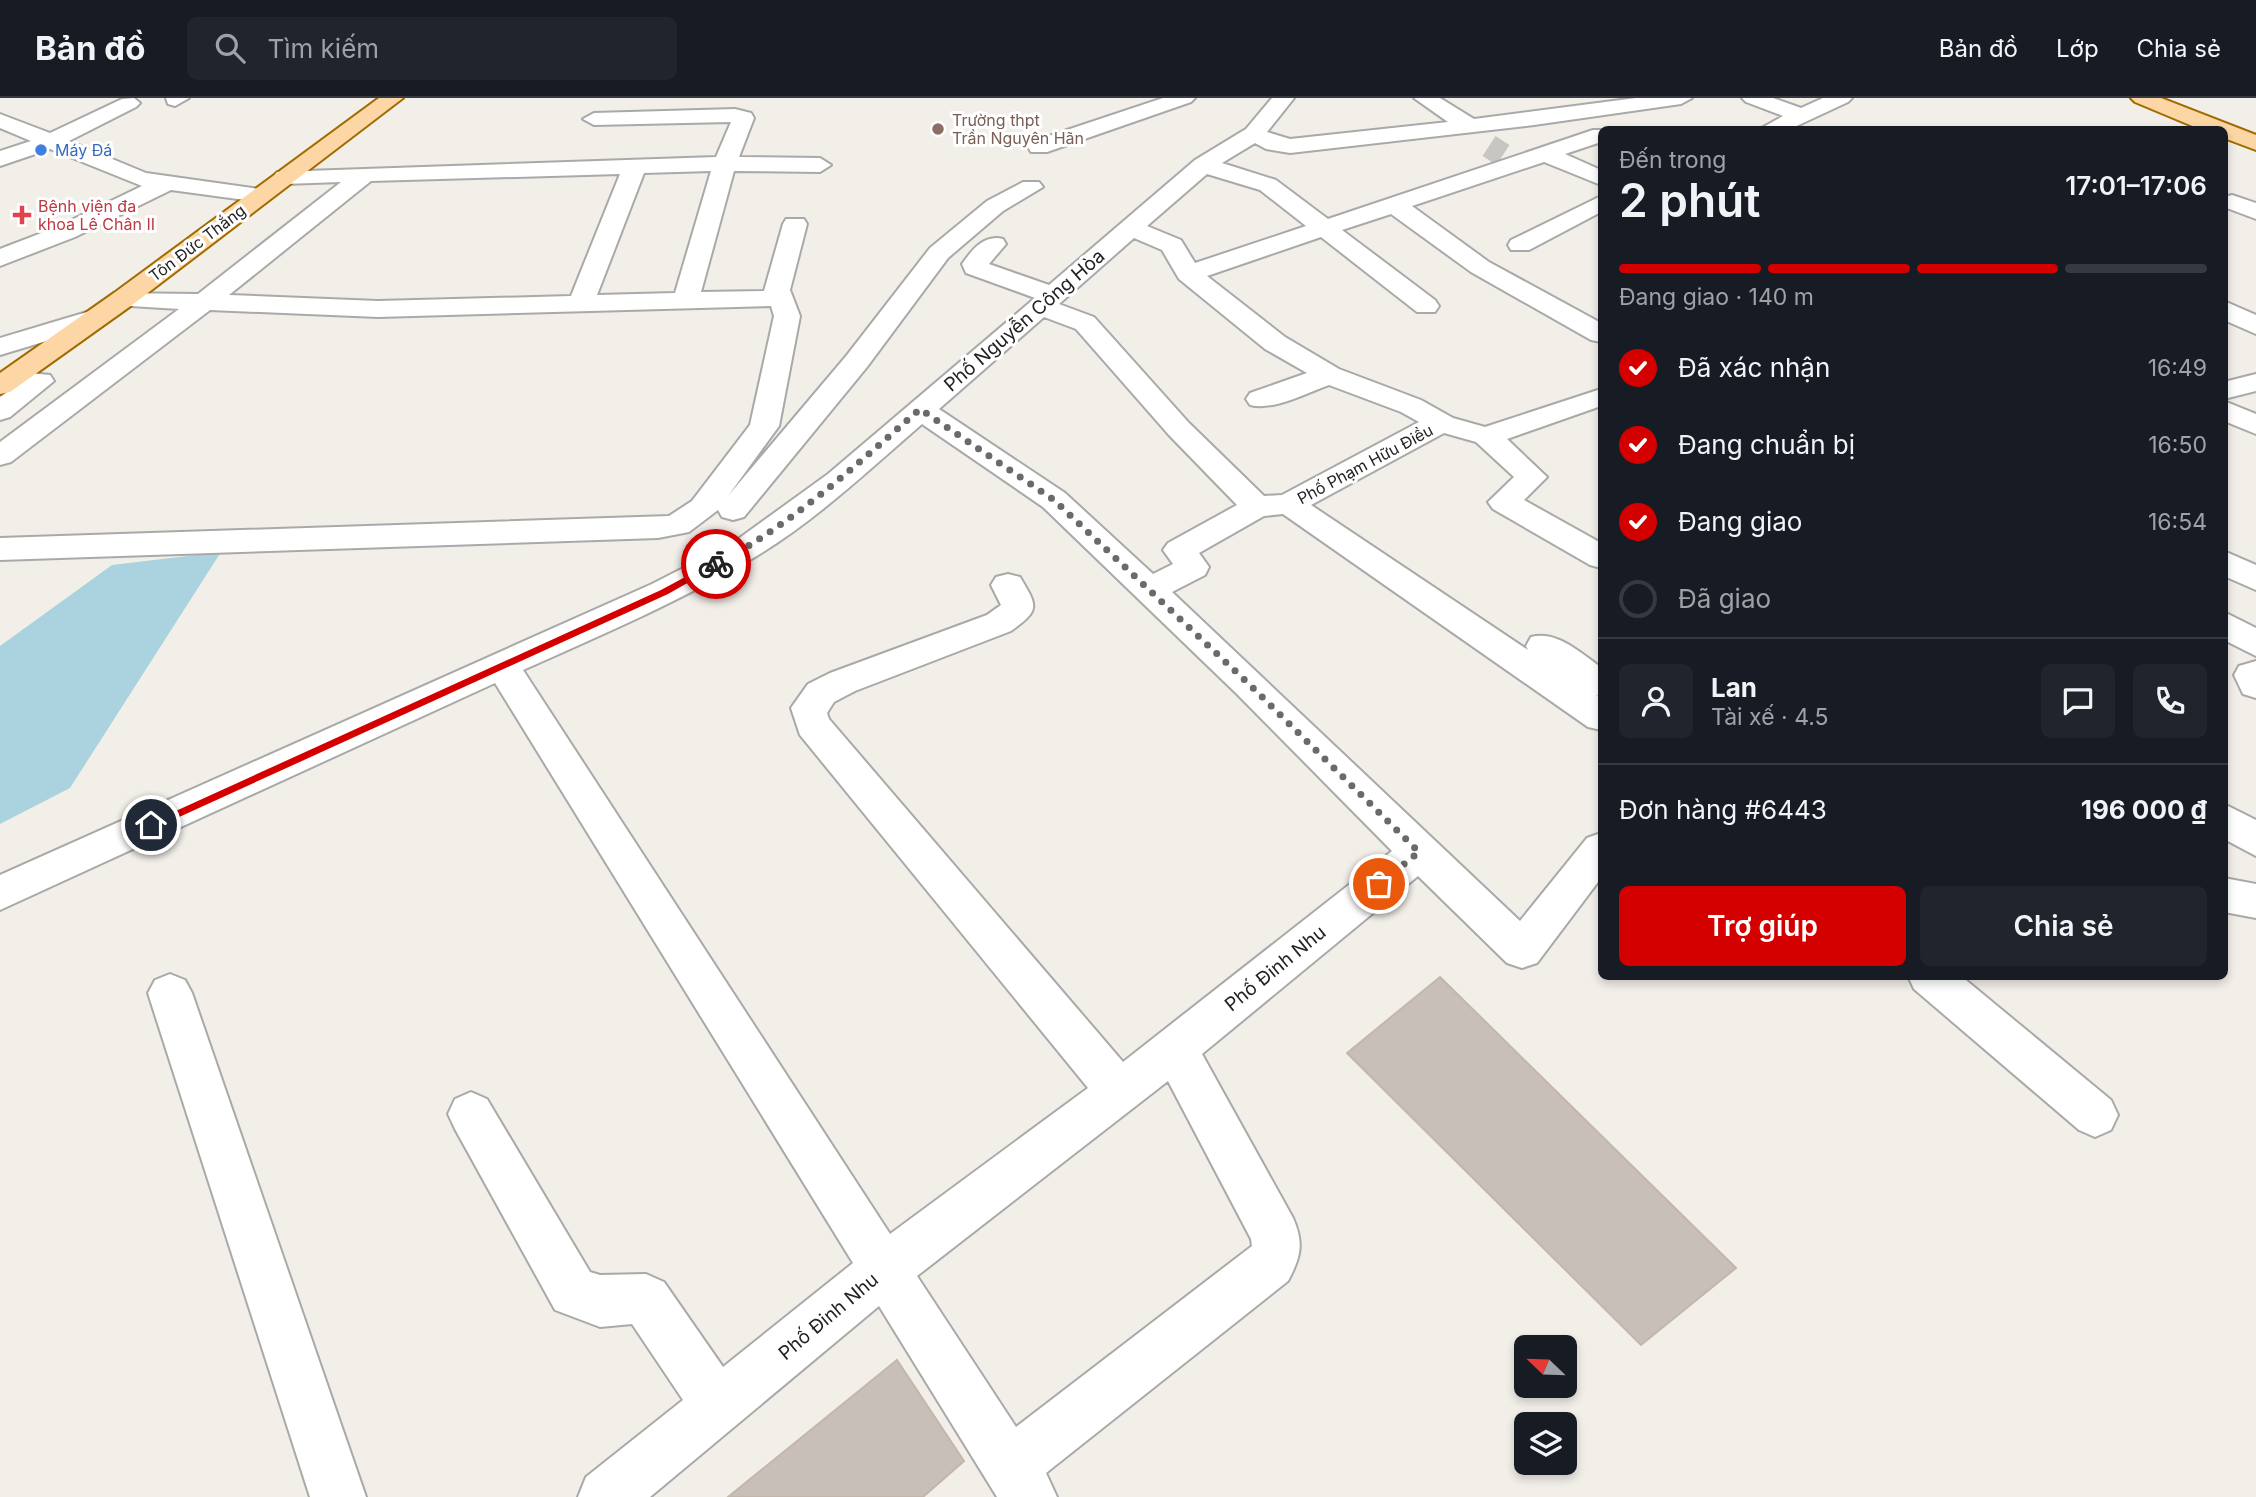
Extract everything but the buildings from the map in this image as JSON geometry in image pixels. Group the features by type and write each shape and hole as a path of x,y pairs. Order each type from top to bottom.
{"main road":[{"name":"Tôn Đức Thắng","path":"5,383 123,299 392,98"},
{"path":"2142,98 2212,126"}],"street":[{"path":"1039,147 1184,98"},
{"name":"Phố Nguyễn Công Hòa","path":"0,893 664,592 745,550 839,481 1203,165 1254,134 1283,98"},
{"path":"1425,98 1503,155"},
{"path":"1753,98 1786,125 1841,98"},
{"path":"1254,134 1274,144 1290,146 1466,127 1676,99"},
{"path":"1621,126 1676,99"},
{"path":"0,159 49,142 129,103"},
{"path":"3,115 49,142 141,178 165,184 259,195"},
{"path":"594,119 742,116 725,164 686,300"},
{"path":"1188,274 1393,204 1503,155 1547,155 1598,137"},
{"path":"1547,155 1598,177"},
{"path":"285,177 635,166 820,165"},
{"path":"1203,165 1268,185 1322,229 1426,306"},
{"path":"581,303 635,166"},
{"path":"0,456 202,304 365,174"},
{"path":"0,258 66,232 165,184"},
{"path":"664,592 858,360 939,253 995,206 1031,187"},
{"path":"2232,202 2254,227"},
{"path":"1393,204 1480,267 1598,332"},
{"path":"1520,245 1598,205"},
{"path":"0,549 658,528 678,525 703,508 765,426 787,316 777,290 794,224"},
{"path":"1131,228 1172,245 1188,274 1275,343 1329,375 1411,406 1443,424"},
{"path":"995,244 975,264 975,268 1046,300 1085,323 1179,429 1257,507"},
{"path":"123,299 378,309 778,298"},
{"path":"2228,305 2244,298 2256,299"},
{"path":"2228,309 2256,326"},
{"path":"0,347 97,317"},
{"path":"1260,398 1329,375"},
{"path":"0,411 40,381 5,383"},
{"path":"2228,390 2256,382"},
{"path":"1486,436 1598,402"},
{"path":"920,409 1054,500 1522,950 1598,853"},
{"path":"2228,413 2256,425"},
{"name":"Phố Phạm Hữu Điều","path":"1289,504 1428,429 1443,424 1486,436"},
{"path":"1486,436 1532,477 1504,502 1598,555"},
{"path":"1149,590 1193,567 1179,550 1257,507 1289,504 1598,715"},
{"path":"2228,564 2256,579"},
{"path":"1007,586 1018,602 1017,610 1004,621 848,680 820,694 810,703 809,714 813,725 923,860 1119,1091"},
{"path":"2228,626 2256,644"},
{"path":"1543,646 1598,682"},
{"path":"502,666 1020,1481 1270,1263 1277,1251 1276,1235 1175,1049"},
{"path":"2256,674 2252,676 2256,685"},
{"path":"2228,822 2256,839"},
{"name":"Phố Đinh Nhu","path":"606,1497 884,1270 1175,1049 1419,852"},
{"path":"2228,896 2256,901"},
{"path":"1933,980 2095,1115"},
{"path":"170,993 338,1497"},
{"path":"471,1114 573,1292 600,1301 627,1298 646,1300 719,1407"}],"water":[{"path":"221,552 70,788 0,824 0,646 112,565"}],"tunnel":[{"path":"1489,146 1503,155"}],"way so far":[{"path":"716,564 745,550 839,481 920,409 1054,500 1250,685 1419,852 1379,884"}],"place":[{"name":"Trường thpt Trần Nguyên Hãn","path":"938,129"},
{"name":"Máy Đá","path":"41,150"},
{"name":"Bệnh viện đa khoa Lê Chân II","path":"22,215"}],"route":[{"path":"151,825 664,592 716,564"}]}
